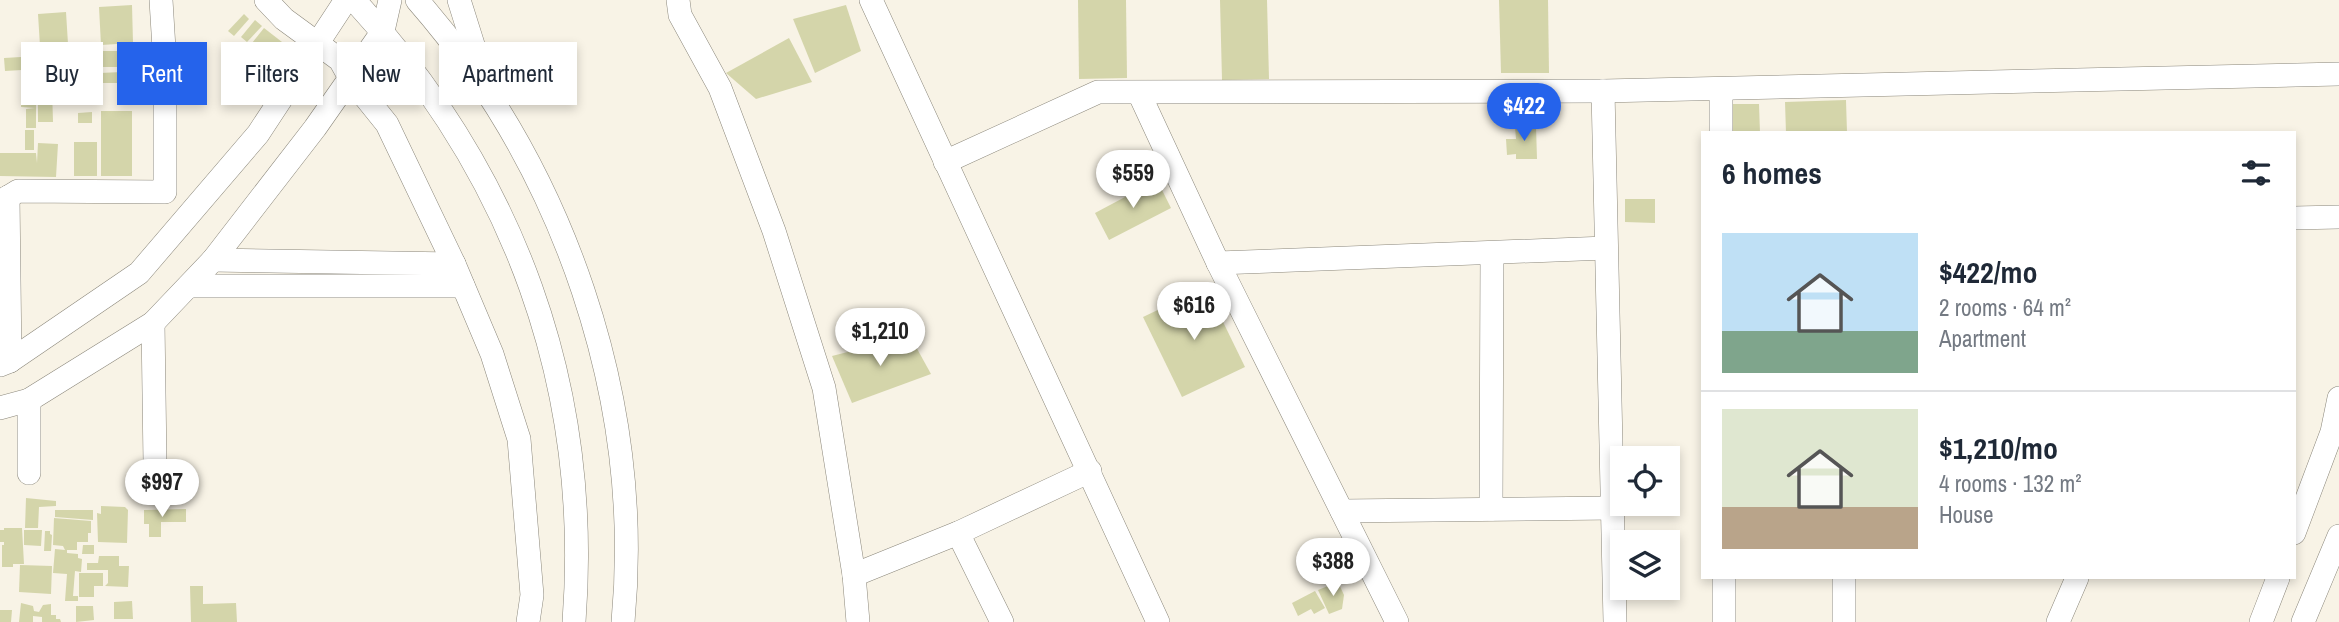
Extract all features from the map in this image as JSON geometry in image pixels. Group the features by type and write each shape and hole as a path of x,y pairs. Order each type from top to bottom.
{"street":[{"path":"5,363 4,199 18,191 165,192 165,65 161,0"},
{"path":"266,0 284,19 316,42"},
{"path":"318,42 346,0"},
{"path":"354,0 383,31 435,99 468,151 512,239 538,307 558,378 573,475 577,560 574,622"},
{"path":"375,42 383,31 390,0"},
{"path":"459,0 472,42"},
{"path":"678,0 680,15 720,88 774,231 824,388 854,575 858,622"},
{"path":"871,0 1158,622"},
{"path":"424,5 451,42"},
{"path":"945,162 1098,92 1603,91 2339,75"},
{"path":"1721,89 1721,131"},
{"path":"1603,91 1611,446"},
{"path":"1139,93 1218,263 1397,622"},
{"path":"0,408 29,400 153,323 213,260 337,96"},
{"path":"5,363 139,273 258,134 277,105"},
{"path":"371,105 387,124 454,264 492,354 519,439 532,594 528,622"},
{"path":"495,105 538,179 563,236 592,317 614,414 621,463 625,525 624,618"},
{"path":"2296,218 2339,217"},
{"path":"1218,263 1606,248"},
{"path":"1491,509 1492,253"},
{"path":"213,260 454,264"},
{"path":"188,286 463,286"},
{"path":"153,323 155,463"},
{"path":"2296,528 2332,432 2339,398"},
{"path":"29,400 29,473"},
{"path":"854,575 958,533 1090,471"},
{"path":"1342,511 1610,508"},
{"path":"1613,516 1615,622"},
{"path":"958,533 1002,622"},
{"path":"2303,622 2339,536"},
{"path":"1724,579 1724,622"},
{"path":"1844,579 1844,622"},
{"path":"2058,622 2077,579"},
{"path":"2261,622 2278,579"}],"building":[{"path":"1078,0 1126,0 1127,78 1079,79"},
{"path":"1220,0 1267,0 1269,79 1222,80"},
{"path":"1499,0 1548,0 1549,73 1501,73"},
{"path":"132,5 133,42 103,45 99,7"},
{"path":"846,5 861,51 815,73 793,19"},
{"path":"66,12 68,42 40,42 38,14"},
{"path":"244,14 249,19 234,36 228,31"},
{"path":"255,20 262,26 247,42 241,37"},
{"path":"264,28 282,42 253,42"},
{"path":"789,38 812,82 756,99 726,73"},
{"path":"103,51 117,51 117,67 103,67"},
{"path":"21,57 21,70 5,71 4,58"},
{"path":"117,72 117,83 103,83 103,73"},
{"path":"1846,100 1847,131 1786,131 1785,102"},
{"path":"1728,104 1759,104 1760,131 1729,131"},
{"path":"36,105 36,128 26,128 26,109 35,108 21,107"},
{"path":"38,105 52,105 53,122 38,122"},
{"path":"101,111 132,111 132,176 101,176"},
{"path":"92,112 92,123 78,123 78,113"},
{"path":"1536,126 1537,159 1516,159 1516,154 1507,155 1506,139 1516,139 1515,127"},
{"path":"25,130 34,130 34,150 25,150"},
{"path":"74,142 97,142 97,176 74,176"},
{"path":"38,143 58,144 56,177 0,176 0,153 36,153 37,163"},
{"path":"1157,180 1171,208 1109,240 1095,213"},
{"path":"1625,199 1655,199 1655,223 1625,222"},
{"path":"1206,287 1245,367 1182,397 1143,317"},
{"path":"910,336 931,374 852,403 832,356"},
{"path":"26,498 56,501 56,506 39,507 38,528 25,528"},
{"path":"101,506 125,507 128,510 127,543 98,542 97,513 101,514"},
{"path":"186,509 186,522 161,522 161,537 149,537 149,524 144,524 144,510"},
{"path":"55,510 93,510 93,520 55,517"},
{"path":"54,518 91,521 88,542 77,542 77,550 67,550 67,553 78,554 78,558 82,559 81,572 75,571 73,596 78,596 78,601 65,601 67,574 53,573 55,549 65,550 63,546 53,545"},
{"path":"22,528 24,564 2,567 4,542 0,542 0,530"},
{"path":"24,530 42,530 41,546 24,545"},
{"path":"45,531 50,531 52,535 51,551 44,551"},
{"path":"83,545 94,545 94,554 82,554"},
{"path":"99,556 119,556 119,566 129,566 128,587 105,586 108,583 108,570 87,570 87,563 98,563"},
{"path":"20,565 52,566 51,594 19,592"},
{"path":"79,573 103,573 103,586 94,586 94,597 79,597"},
{"path":"1338,582 1344,595 1342,609 1329,614 1318,590"},
{"path":"190,586 203,586 203,604 236,603 237,622 191,622"},
{"path":"1315,591 1325,608 1314,614 1311,609 1298,616 1292,603"},
{"path":"132,601 133,619 114,619 114,602"},
{"path":"21,603 33,606 34,611 39,612 43,605 51,604 51,615 56,615 56,619 61,622 42,622 42,617 33,616 33,622 19,622"},
{"path":"76,606 93,606 94,620 76,622"},
{"path":"0,610 12,610 11,622 0,622"}]}
